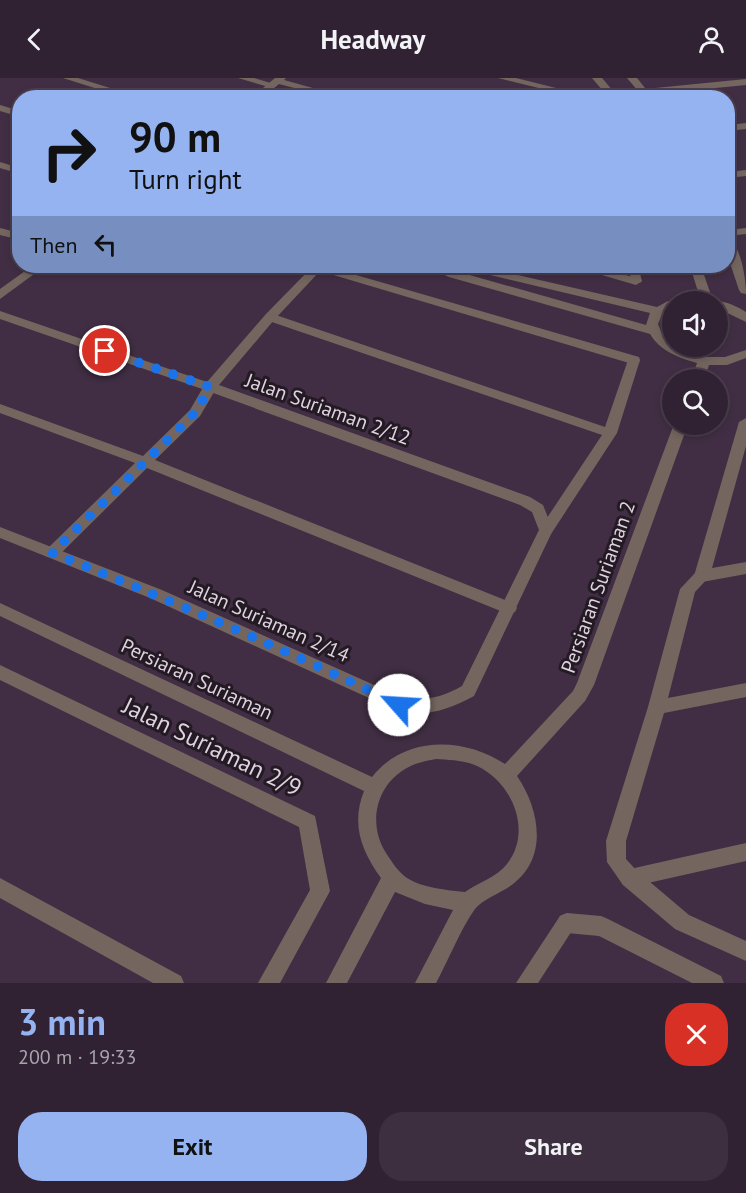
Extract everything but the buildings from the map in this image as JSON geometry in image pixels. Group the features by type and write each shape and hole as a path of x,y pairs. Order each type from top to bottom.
{"street":[{"path":"68,78 110,90"},
{"path":"243,78 277,81 313,90"},
{"path":"503,78 555,89"},
{"path":"545,78 555,89"},
{"path":"597,78 608,90"},
{"path":"632,78 643,90"},
{"path":"685,90 746,82"},
{"path":"735,261 746,290"},
{"path":"0,296 30,273"},
{"path":"52,553 195,413 210,387 312,273"},
{"path":"0,408 146,462 508,608 546,530 610,433 634,360 342,273"},
{"path":"448,273 653,330"},
{"path":"495,273 659,311"},
{"path":"609,273 636,280 634,273"},
{"path":"697,273 703,291"},
{"path":"728,308 746,318"},
{"path":"662,309 653,320 653,330 657,339 676,353 704,361 732,360 746,354"},
{"name":"Jalan Suriaman 2/12","path":"0,315 210,387 525,501 538,509 546,530"},
{"path":"270,318 610,433"},
{"path":"701,369 704,361"},
{"path":"702,576 741,459 746,422"},
{"name":"Persiaran Suriaman 2","path":"506,776 579,696 585,685 677,435"},
{"name":"Jalan Suriaman 2/14","path":"0,532 156,594 399,705 426,707 452,700 468,691 508,608"},
{"path":"746,568 702,576 688,588 657,707 616,841 617,862 630,878 682,922 746,951"},
{"name":"Persiaran Suriaman","path":"0,609 375,787"},
{"name":"Jalan Suriaman 2/9","path":"0,672 308,822 320,891 268,983"},
{"path":"657,707 746,690"},
{"path":"425,983 468,902 498,885 517,867 527,844 528,820 521,796 506,776 486,761 461,752 436,751 412,757 391,769 375,787 367,806 366,828 371,850 392,877 422,895 468,902"},
{"path":"630,878 746,852"},
{"path":"336,983 392,877"},
{"path":"0,887 174,983"},
{"path":"526,983 567,923 601,926 714,983"}],"route":[{"path":"105,351 210,387 195,413 52,553 156,594 399,705"}]}
